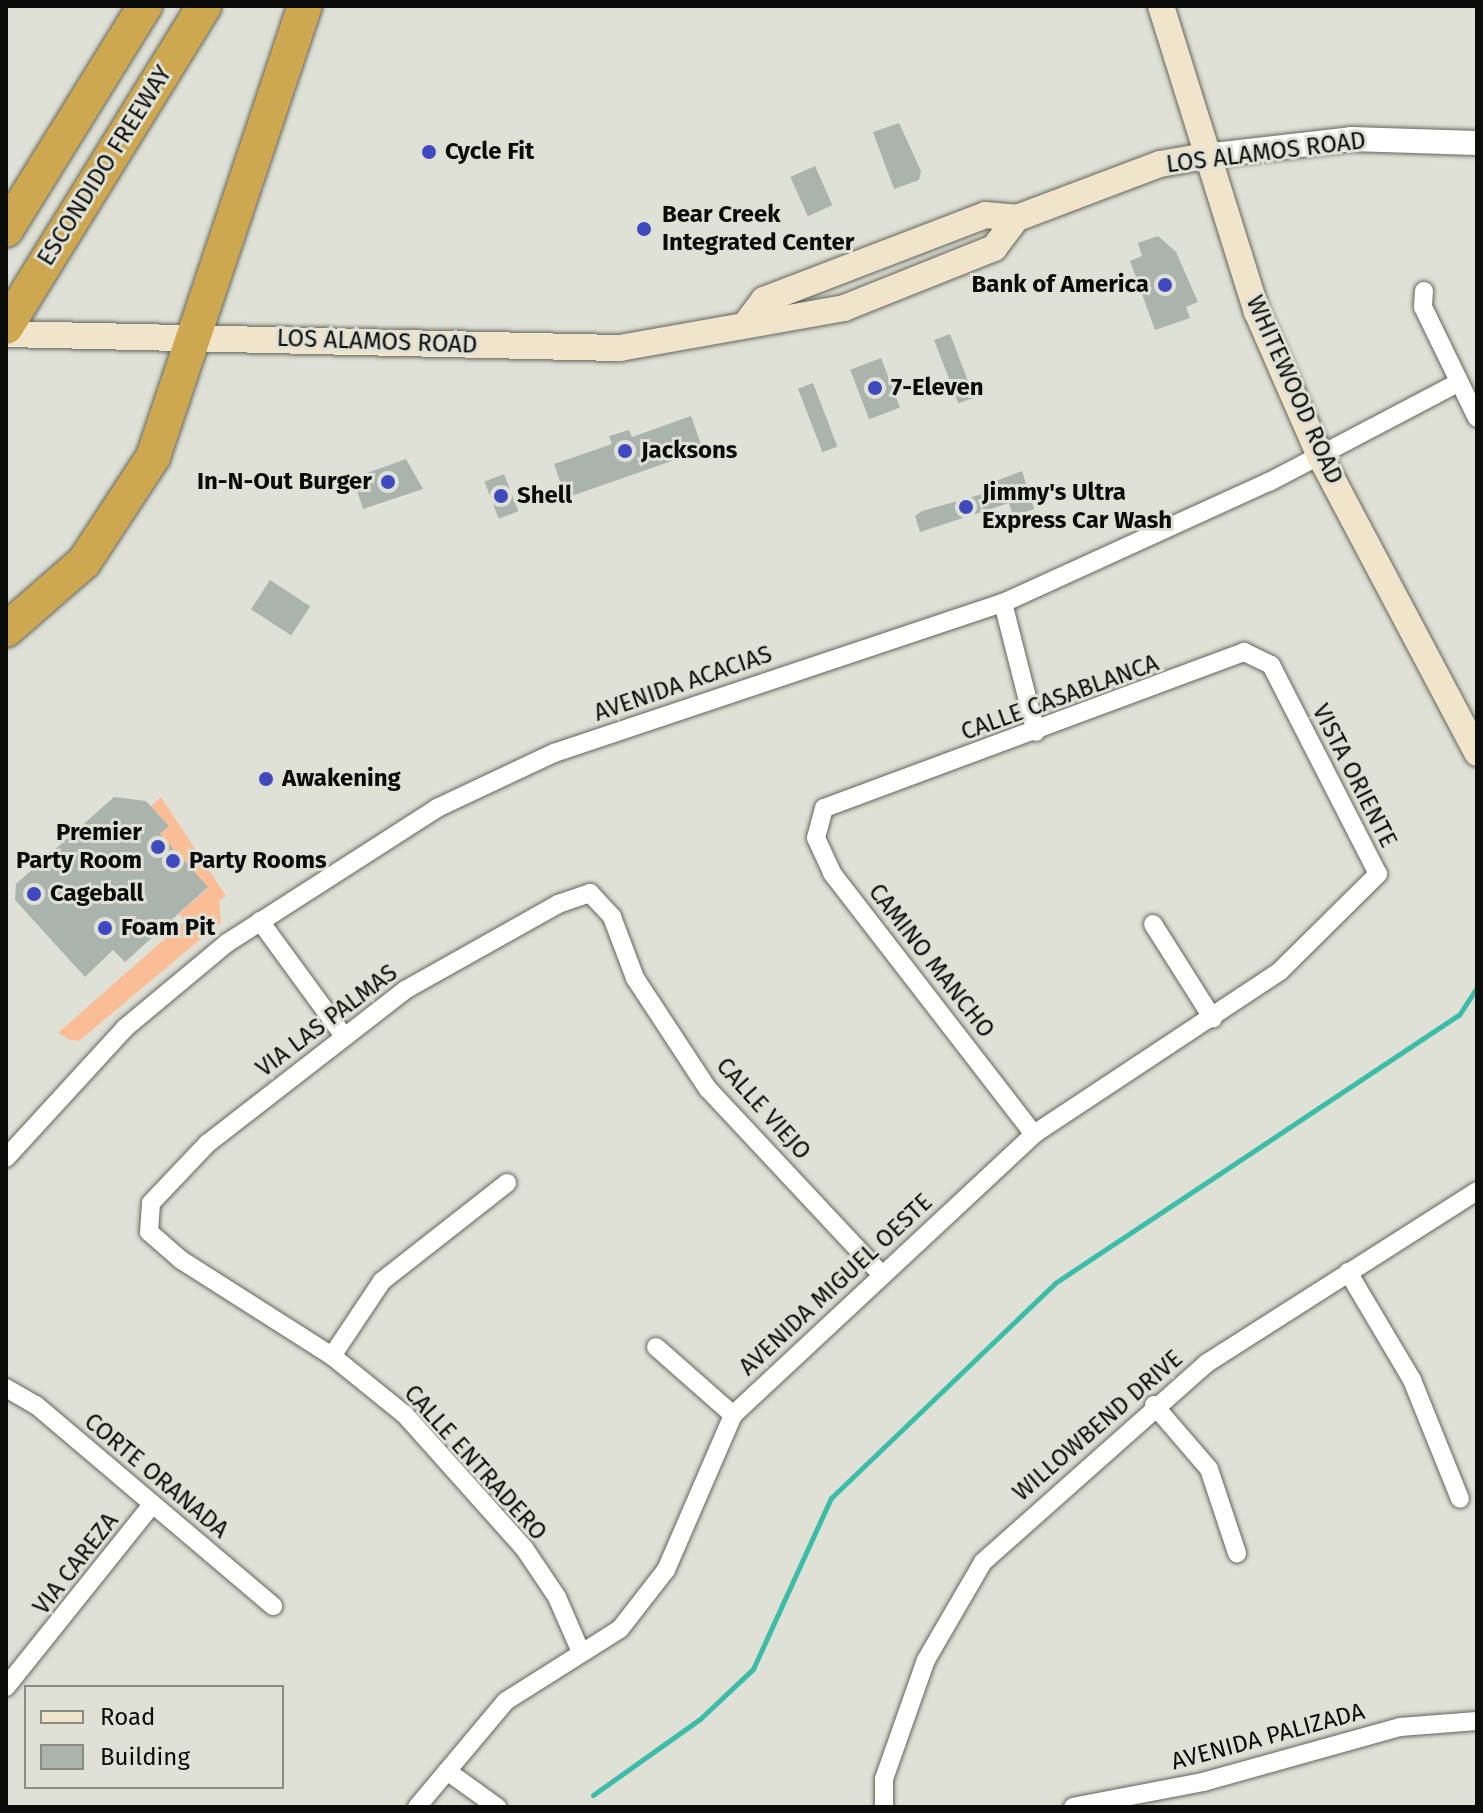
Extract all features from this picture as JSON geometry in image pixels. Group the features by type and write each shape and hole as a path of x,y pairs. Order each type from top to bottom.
{"highway":[{"name":"ESCONDIDO FREEWAY","path":"6,230 145,6"},
{"name":"ESCONDIDO FREEWAY","path":"6,327 204,6"},
{"path":"6,630 115,525 153,457 305,6"}],"main road":[{"name":"WHITEWOOD ROAD","path":"1161,6 1205,156 1257,312 1320,456 1477,753"},
{"name":"LOS ALAMOS ROAD","path":"6,334 620,348 745,325 764,300 985,215 1017,218 1160,164 1205,156"}],"street":[{"name":"LOS ALAMOS ROAD","path":"1205,156 1351,139 1477,143"},
{"path":"1424,291 1423,307 1456,384 1477,418"},
{"name":"AVENIDA ACACIAS","path":"6,1158 125,1028 260,921 437,808 554,753 1003,603 1320,456 1456,384"},
{"path":"1003,603 1036,732"},
{"name":"CALLE CASABLANCA","path":"824,808 1036,732 1244,652 1271,665 1288,701"},
{"name":"VISTA ORIENTE","path":"1288,701 1378,874"},
{"name":"CAMINO MANCHO","path":"824,808 816,838 832,873 1034,1134"},
{"name":"AVENIDA MIGUEL OESTE","path":"417,1807 506,1701 580,1650 620,1629 666,1570 733,1415 1034,1134 1213,1019 1280,971 1378,874"},
{"name":"VIA LAS PALMAS","path":"180,1259 149,1232 151,1203 208,1143 405,990 558,904 590,893 612,917"},
{"name":"CALLE VIEJO","path":"612,917 635,978 708,1089 881,1274"},
{"path":"260,921 344,1036"},
{"path":"1153,924 1213,1019"},
{"path":"332,1356 382,1281 507,1183"},
{"name":"WILLOWBEND DRIVE","path":"884,1807 884,1779 926,1660 983,1562 1154,1405 1348,1272 1477,1191"},
{"name":"CALLE ENTRADERO","path":"180,1259 332,1356 404,1414 524,1548 557,1597 580,1650"},
{"path":"1348,1272 1412,1380 1460,1499"},
{"path":"656,1347 733,1415"},
{"name":"CORTE ORANADA","path":"6,1388 36,1405 151,1506 273,1606"},
{"path":"1154,1405 1209,1469 1237,1553"},
{"name":"VIA CAREZA","path":"6,1687 151,1506"},
{"name":"AVENIDA PALIZADA","path":"1073,1807 1203,1782 1400,1727 1477,1721"},
{"path":"447,1771 497,1807"}],"shaded area":[{"path":"161,797 226,896 219,901 221,922 79,1041 70,1040 58,1033 185,921 179,914 208,888 160,834 169,826 151,806"}],"building":[{"path":"899,123 921,171 919,180 894,189 873,132"},
{"path":"815,166 832,205 808,216 790,177"},
{"name":"Bank of America","path":"1158,236 1176,252 1198,302 1186,307 1190,318 1155,330 1130,261 1142,256 1138,243"},
{"name":"7-Eleven","path":"950,334 974,397 958,404 934,340"},
{"name":"7-Eleven","path":"881,358 900,407 869,419 850,370"},
{"name":"7-Eleven","path":"813,383 837,446 822,452 798,389"},
{"name":"Shell","path":"691,416 703,450 566,498 554,464 612,444 609,436 629,430 632,437"},
{"name":"In-N-Out Burger","path":"406,459 423,489 363,509 353,478"},
{"name":"Jimmy's Ultra Express Car Wash","path":"1022,471 1034,509 1013,516 1009,503 920,532 915,516 922,511 986,493 983,486"},
{"name":"Shell","path":"504,474 518,511 499,519 484,482"},
{"path":"270,580 310,606 291,635 251,609"},
{"path":"114,797 146,801 169,826 160,834 208,887 125,962 113,950 85,977 15,900 16,884"}],"waterway":[{"path":"593,1795 700,1719 753,1669 831,1498 1055,1283 1459,1015 1477,987"}],"place":[{"name":"Cycle Fit","path":"429,152"},
{"name":"Bear Creek Integrated Center","path":"644,229"},
{"name":"Bank of America","path":"1165,285"},
{"name":"7-Eleven","path":"875,388"},
{"name":"Jacksons","path":"625,451"},
{"name":"In-N-Out Burger","path":"388,482"},
{"name":"Shell","path":"501,496"},
{"name":"Jimmy's Ultra Express Car Wash","path":"966,507"},
{"name":"Awakening","path":"266,779"},
{"name":"Premier Party Room","path":"158,847"},
{"name":"Party Rooms","path":"173,861"},
{"name":"Cageball","path":"34,894"},
{"name":"Foam Pit","path":"105,928"}]}
